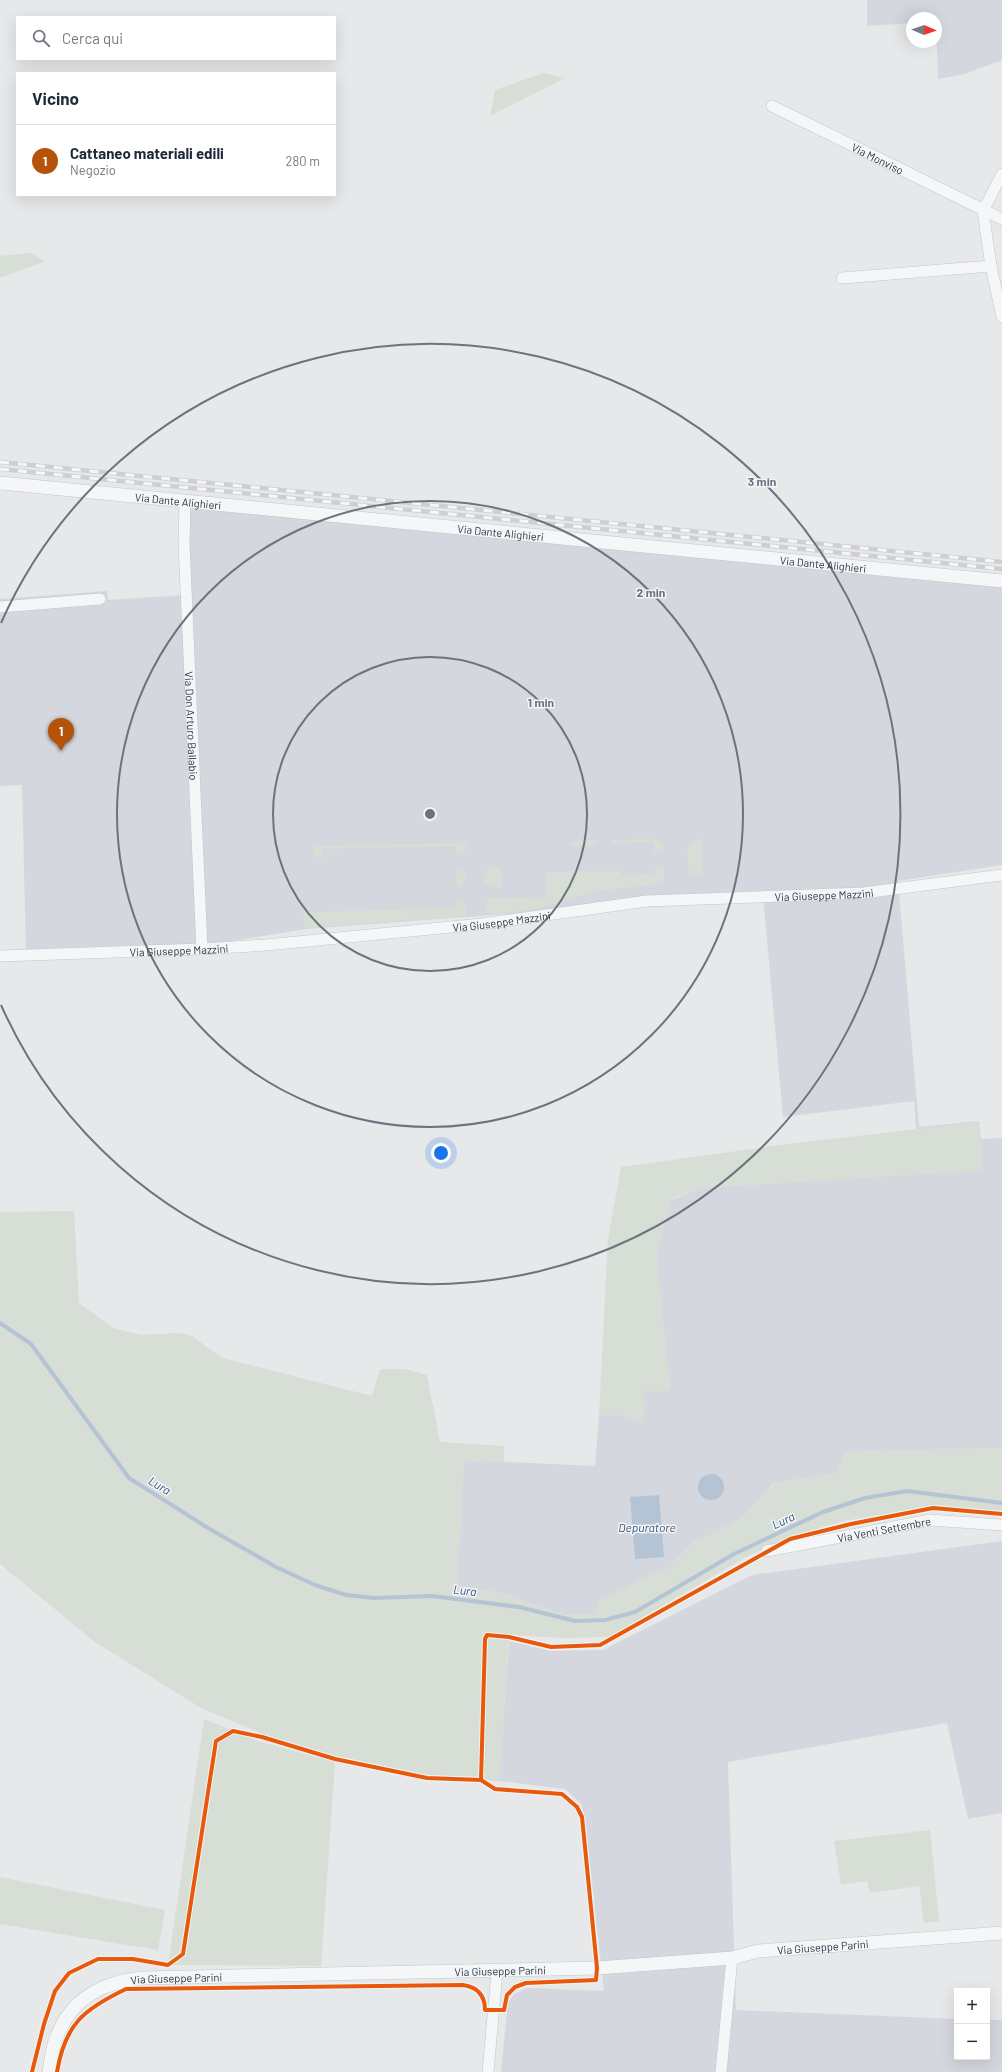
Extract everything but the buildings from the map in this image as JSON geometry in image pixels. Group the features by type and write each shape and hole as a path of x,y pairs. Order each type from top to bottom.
{"street":[{"name":"Via Monviso","path":"772,106 1002,219"},
{"path":"1002,174 984,211 991,266 1002,317"},
{"path":"842,278 991,266"},
{"name":"Via Dante Alighieri","path":"0,483 1002,581"},
{"name":"Via Don Arturo Ballabio","path":"185,502 184,552 202,949"},
{"path":"0,607 100,600"},
{"name":"Via Giuseppe Mazzini","path":"0,956 202,949 266,945 476,924 647,901 863,893 1002,875"},
{"name":"Via Venti Settembre","path":"767,1551 930,1520 1002,1525"},
{"name":"Via Giuseppe Parini","path":"49,2072 56,2038 62,2025 87,1997 110,1984 121,1981 153,1978 497,1972 597,1968 732,1958 758,1951 1002,1934"},
{"path":"721,2072 732,1958"},
{"path":"488,2072 497,1972"}],"shaded area":[{"path":"867,0 1002,0 1002,60 965,74 938,79 937,48 942,48 942,12 906,12 906,23 867,26"},
{"path":"543,73 565,78 490,116 495,90"},
{"path":"30,253 45,261 0,278 0,256"},
{"path":"182,505 1002,581 1002,865 898,881 919,1127 979,1121 981,1139 1002,1138 1002,1448 846,1452 836,1473 774,1483 743,1517 692,1543 668,1569 643,1578 627,1588 598,1600 596,1614 563,1614 530,1604 512,1595 457,1585 464,1460 595,1466 599,1415 618,1414 644,1423 643,1391 670,1390 656,1254 671,1200 700,1188 920,1174 914,1101 783,1117 763,895 306,929 190,948 26,952 22,785 0,786 0,599 107,591 108,600 184,595"},
{"path":"701,838 703,876 696,876 689,873 687,853 691,842"},
{"path":"657,839 664,846 662,852 654,852 654,842 613,843 612,840"},
{"path":"599,840 596,846 571,846 569,841"},
{"path":"466,843 465,851 456,855 456,846 323,849 322,859 315,854 313,850 313,846"},
{"path":"655,866 663,868 665,881 658,881 655,885 604,890 527,911 492,914 486,907 488,898 547,897 547,872 621,871 621,875 655,874"},
{"path":"489,867 501,867 501,887 490,887 484,884 484,872"},
{"path":"456,868 465,871 467,878 463,885 457,887"},
{"path":"457,899 465,903 467,910 465,916 304,928 303,912 457,908"},
{"path":"979,1122 983,1171 700,1188 671,1199 656,1254 670,1390 643,1391 644,1423 618,1414 599,1415 608,1239 621,1167 788,1144"},
{"path":"74,1211 79,1303 113,1328 141,1335 179,1333 192,1336 222,1358 372,1396 380,1369 405,1369 427,1375 440,1442 504,1446 504,1462 464,1460 457,1585 512,1595 530,1604 563,1614 596,1614 598,1600 627,1588 643,1578 668,1569 692,1543 743,1517 775,1483 836,1473 846,1452 1002,1448 1002,1512 932,1506 844,1521 791,1536 744,1558 609,1637 563,1638 509,1635 499,1781 428,1776 337,1756 263,1734 201,1708 95,1642 0,1564 0,1212"},
{"path":"1002,1541 1002,1813 968,1819 947,1723 728,1762 736,2010 954,2019 954,2060 990,2060 990,2020 1002,2020 1002,2072 501,2072 508,2003 514,1994 527,1988 604,1991 585,1817 581,1804 565,1789 499,1781 509,1641 551,1651 603,1650 752,1575"},
{"path":"204,1719 261,1742 335,1762 321,1966 168,1965"},
{"path":"930,1830 939,1921 924,1923 919,1886 870,1893 867,1881 841,1885 834,1841"},
{"path":"0,1877 165,1910 158,1950 0,1924"}],"water":[{"path":"711,1474 721,1477 724,1487 721,1497 711,1500 701,1497 698,1487 701,1477"},
{"name":"Depuratore","path":"659,1495 664,1557 635,1559 630,1497"}],"waterway":[{"name":"Lura","path":"0,1323 31,1344 129,1478 208,1528 276,1567 315,1585 346,1595 374,1598 432,1596 519,1607 575,1621 605,1620 635,1612 734,1554 823,1512 865,1498 907,1491 1002,1503"}],"railway":[{"path":"0,462 1002,562"},
{"path":"0,469 1002,569"}],"cycle path":[{"path":"481,1780 485,1639 487,1635 509,1637 551,1647 600,1645 790,1539 851,1524 933,1508 1002,1514"},
{"path":"32,2072 44,2024 55,1991 69,1973 98,1959 133,1959 168,1965 183,1954 216,1741 233,1731 262,1737 335,1759 427,1778 481,1780 495,1789 562,1794 577,1807 582,1817 597,1968 596,1980 526,1983 515,1987 507,1995 504,2010 485,2010 482,1996 476,1990 463,1985 126,1989 111,1996 88,2011 79,2020 71,2030 65,2042 57,2072"}],"place":[{"name":"Cattaneo materiali edili","path":"61,751"}]}
